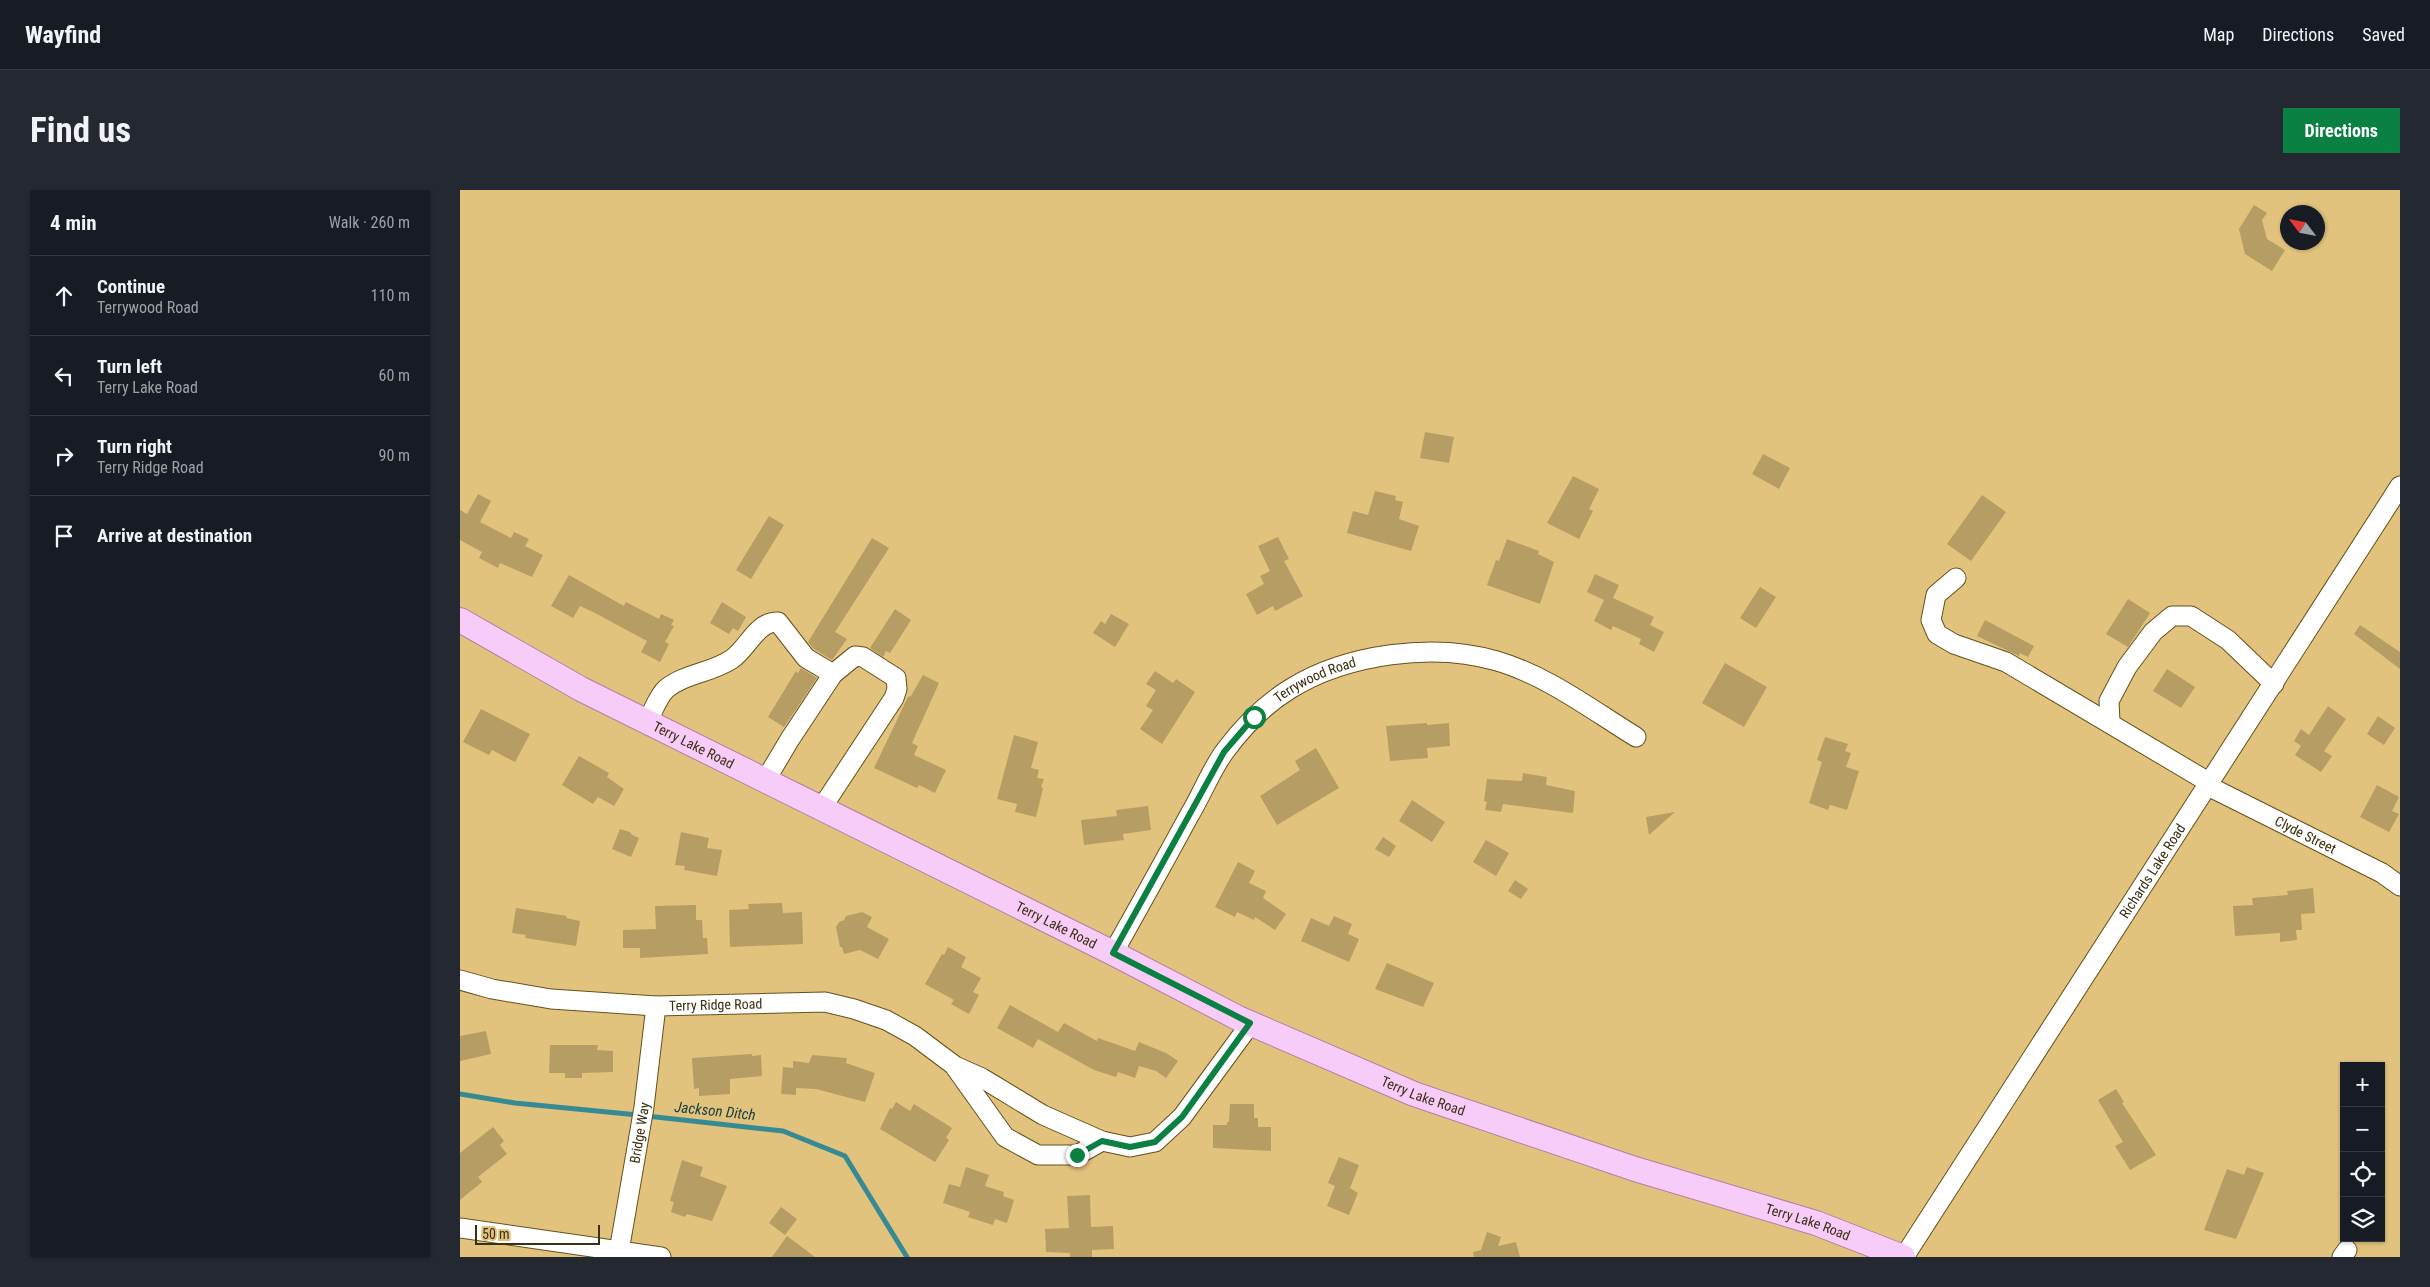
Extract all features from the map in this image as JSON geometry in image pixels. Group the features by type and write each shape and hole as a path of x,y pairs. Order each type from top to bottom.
{"main road":[{"name":"Terry Lake Road","path":"460,620 582,689 1250,1023 1414,1094 1635,1169 1816,1223 1903,1257"}],"street":[{"name":"Richards Lake Road","path":"1903,1257 2400,486"},
{"path":"1956,578 1936,595 1931,620 1937,634 1954,644 2006,662 2110,722 2209,784"},
{"path":"2110,722 2109,701 2127,667 2153,632 2172,616 2191,616 2228,640 2274,684"},
{"path":"647,722 665,690 682,679 703,673 730,661 740,653 763,625 772,622 778,622 806,658 833,674"},
{"name":"Terrywood Road","path":"1113,953 1224,752 1254,717 1290,689 1334,668 1375,657 1428,652 1464,654 1498,661 1540,678 1636,737"},
{"path":"764,781 833,674 854,656 863,657 896,678 897,689 894,698 821,809"},
{"name":"Clyde Street","path":"2209,784 2382,873 2400,886"},
{"name":"Terry Ridge Road","path":"460,980 492,989 551,999 656,1006 825,1002 854,1009 886,1020 915,1036 955,1066 982,1078 1043,1115 1102,1141 1130,1147 1155,1142 1182,1117 1250,1023"},
{"name":"Bridge Way","path":"619,1254 641,1128 656,1006"},
{"name":"Terry Ridge Road","path":"955,1066 1006,1137 1038,1155 1077,1155 1102,1141"},
{"path":"460,1228 619,1254 661,1257"}],"building":[{"path":"2254,205 2267,213 2262,220 2267,239 2280,247 2280,250 2285,250 2272,271 2245,254 2239,229"},
{"path":"1425,432 1454,437 1449,463 1420,458"},
{"path":"1763,454 1790,468 1779,489 1752,474"},
{"path":"1573,476 1599,489 1589,509 1593,511 1579,539 1547,523"},
{"path":"1375,491 1396,496 1395,500 1403,502 1399,519 1419,526 1411,551 1347,533 1353,511 1368,515"},
{"path":"478,494 491,501 480,522 511,538 514,532 529,539 525,546 543,555 532,577 500,563 498,568 479,558 482,552 460,540 460,510 467,514"},
{"path":"1982,495 2006,512 1971,561 1947,544"},
{"path":"769,516 784,525 751,579 736,570"},
{"path":"1278,537 1289,559 1284,561 1303,596 1275,611 1273,606 1257,615 1246,594 1264,584 1260,576 1270,571 1258,546"},
{"path":"872,538 889,548 835,632 847,639 832,660 814,649 808,642"},
{"path":"1507,539 1539,551 1538,554 1554,562 1540,604 1487,585 1496,560 1499,561"},
{"path":"1595,574 1619,585 1613,598 1654,617 1650,625 1664,632 1654,652 1639,644 1641,639 1613,626 1611,630 1594,621 1604,600 1587,592"},
{"path":"569,575 624,606 626,602 659,619 661,614 674,620 671,625 674,626 665,642 669,644 660,662 641,652 647,641 595,613 580,606 573,618 551,606"},
{"path":"1760,587 1776,597 1756,628 1740,618"},
{"path":"2128,599 2150,613 2128,647 2106,634"},
{"path":"722,602 746,617 738,631 733,628 729,634 710,623"},
{"path":"895,609 911,620 890,653 886,651 883,657 870,648"},
{"path":"1111,614 1129,624 1115,647 1093,633 1101,621 1105,624"},
{"path":"1985,620 2034,646 2028,657 2020,653 2019,656 1977,636"},
{"path":"2360,625 2400,652 2400,669 2354,634"},
{"path":"1725,663 1767,687 1744,727 1702,703"},
{"path":"801,668 817,678 784,727 768,717 796,671 798,673"},
{"path":"2167,669 2195,687 2181,708 2153,691"},
{"path":"1155,671 1173,683 1176,679 1195,692 1162,744 1140,729 1153,710 1146,706 1156,690 1146,684"},
{"path":"923,675 939,683 912,743 918,746 914,755 946,770 935,793 919,785 917,788 874,768 908,697 911,696"},
{"path":"2328,706 2346,719 2324,751 2332,756 2321,772 2295,755 2301,746 2294,741 2301,729 2309,735"},
{"path":"481,709 530,734 515,762 492,750 489,755 463,742"},
{"path":"2378,716 2395,728 2384,745 2367,734"},
{"path":"1427,723 1427,725 1449,723 1450,746 1427,748 1428,758 1390,761 1386,726"},
{"path":"1014,735 1038,742 1031,768 1039,770 1037,778 1044,779 1036,817 1015,812 1017,804 997,799"},
{"path":"1825,737 1848,744 1845,751 1851,753 1846,767 1859,771 1847,810 1830,805 1828,810 1809,803 1822,762 1817,760"},
{"path":"1316,748 1339,788 1277,825 1260,796 1300,770 1295,761"},
{"path":"579,756 609,773 607,777 624,789 614,806 598,797 593,804 562,785"},
{"path":"1523,773 1547,777 1546,785 1575,791 1573,813 1503,804 1501,812 1485,810 1487,802 1484,801 1487,779 1522,781"},
{"path":"2377,785 2399,797 2392,811 2399,814 2389,832 2360,817"},
{"path":"1412,800 1445,822 1432,842 1399,821"},
{"path":"1148,806 1151,830 1123,834 1124,840 1084,845 1081,820 1117,816 1116,810"},
{"path":"1675,812 1649,835 1646,817"},
{"path":"620,829 630,832 639,838 631,857 612,849"},
{"path":"681,832 709,838 707,848 722,850 717,876 684,870 685,866 675,865"},
{"path":"1383,837 1396,846 1389,857 1375,849"},
{"path":"1486,840 1509,853 1496,876 1473,862"},
{"path":"1238,862 1255,871 1249,883 1266,891 1263,898 1286,914 1275,930 1255,917 1254,920 1237,912 1235,917 1215,907"},
{"path":"1515,880 1528,889 1521,899 1508,891"},
{"path":"2313,888 2315,913 2301,914 2302,930 2296,930 2297,940 2280,942 2280,933 2235,936 2233,906 2253,905 2252,898 2288,895 2287,891"},
{"path":"782,903 783,913 802,912 803,944 730,947 729,910 749,909 748,904"},
{"path":"696,905 696,920 702,920 703,938 707,938 708,954 640,958 640,948 623,948 623,930 656,929 655,906"},
{"path":"516,908 567,916 566,918 580,921 576,946 525,938 526,935 512,933"},
{"path":"862,912 872,917 867,927 889,939 878,959 860,950 844,954 842,947 840,947 836,927 839,922 844,920 846,916"},
{"path":"1334,916 1352,924 1348,934 1359,939 1349,962 1301,941 1311,918 1329,926"},
{"path":"948,947 966,957 961,967 981,978 973,992 979,995 969,1014 951,1004 954,1000 925,984"},
{"path":"1387,963 1434,983 1423,1007 1375,989"},
{"path":"1010,1005 1058,1032 1064,1023 1097,1041 1098,1038 1135,1051 1139,1042 1166,1053 1178,1061 1166,1078 1156,1071 1139,1066 1135,1078 1118,1072 1116,1077 1094,1070 1038,1039 1033,1048 997,1028"},
{"path":"486,1031 491,1054 460,1061 460,1036"},
{"path":"550,1045 598,1045 597,1050 613,1051 613,1072 582,1073 582,1078 565,1078 565,1073 549,1073"},
{"path":"752,1054 752,1056 761,1055 762,1076 730,1079 730,1094 699,1096 699,1088 694,1089 692,1058"},
{"path":"812,1055 847,1058 846,1063 875,1073 865,1102 816,1089 796,1088 796,1095 781,1094 783,1067 793,1068 793,1061 809,1063"},
{"path":"2116,1089 2124,1102 2122,1103 2156,1155 2130,1170 2115,1146 2123,1142 2098,1100"},
{"path":"896,1102 910,1111 914,1104 952,1128 946,1138 949,1140 935,1162 880,1129 890,1108 892,1109"},
{"path":"1230,1104 1254,1104 1254,1118 1258,1118 1258,1127 1271,1127 1271,1151 1213,1148 1213,1125 1227,1125 1227,1122 1229,1122"},
{"path":"493,1127 504,1141 500,1145 507,1154 478,1177 482,1182 460,1200 460,1153"},
{"path":"1339,1157 1359,1165 1350,1188 1358,1193 1349,1215 1327,1206 1335,1186 1328,1183"},
{"path":"682,1160 703,1167 700,1176 727,1186 712,1221 687,1214 685,1217 671,1212 674,1202 670,1201"},
{"path":"966,1167 989,1175 985,1186 1004,1192 1003,1196 1014,1200 1007,1223 995,1219 993,1225 968,1217 970,1212 943,1203 949,1184 960,1187"},
{"path":"2247,1167 2264,1173 2236,1239 2204,1230 2227,1169 2244,1175"},
{"path":"1090,1195 1091,1227 1113,1226 1114,1249 1092,1250 1092,1257 1070,1257 1070,1253 1046,1252 1045,1229 1069,1228 1067,1196"},
{"path":"781,1207 797,1219 785,1235 769,1223"},
{"path":"1487,1232 1501,1237 1498,1246 1516,1242 1520,1257 1474,1257 1473,1252 1481,1250"},
{"path":"787,1236 815,1257 772,1257"}],"waterway":[{"name":"Jackson Ditch","path":"460,1094 515,1103 638,1115"},
{"name":"Jackson Ditch","path":"647,1116 783,1131 845,1156 907,1257"}],"route":[{"path":"1077,1155 1102,1141 1130,1147 1155,1142 1182,1117 1250,1023 1113,953 1224,752 1254,717"}]}
